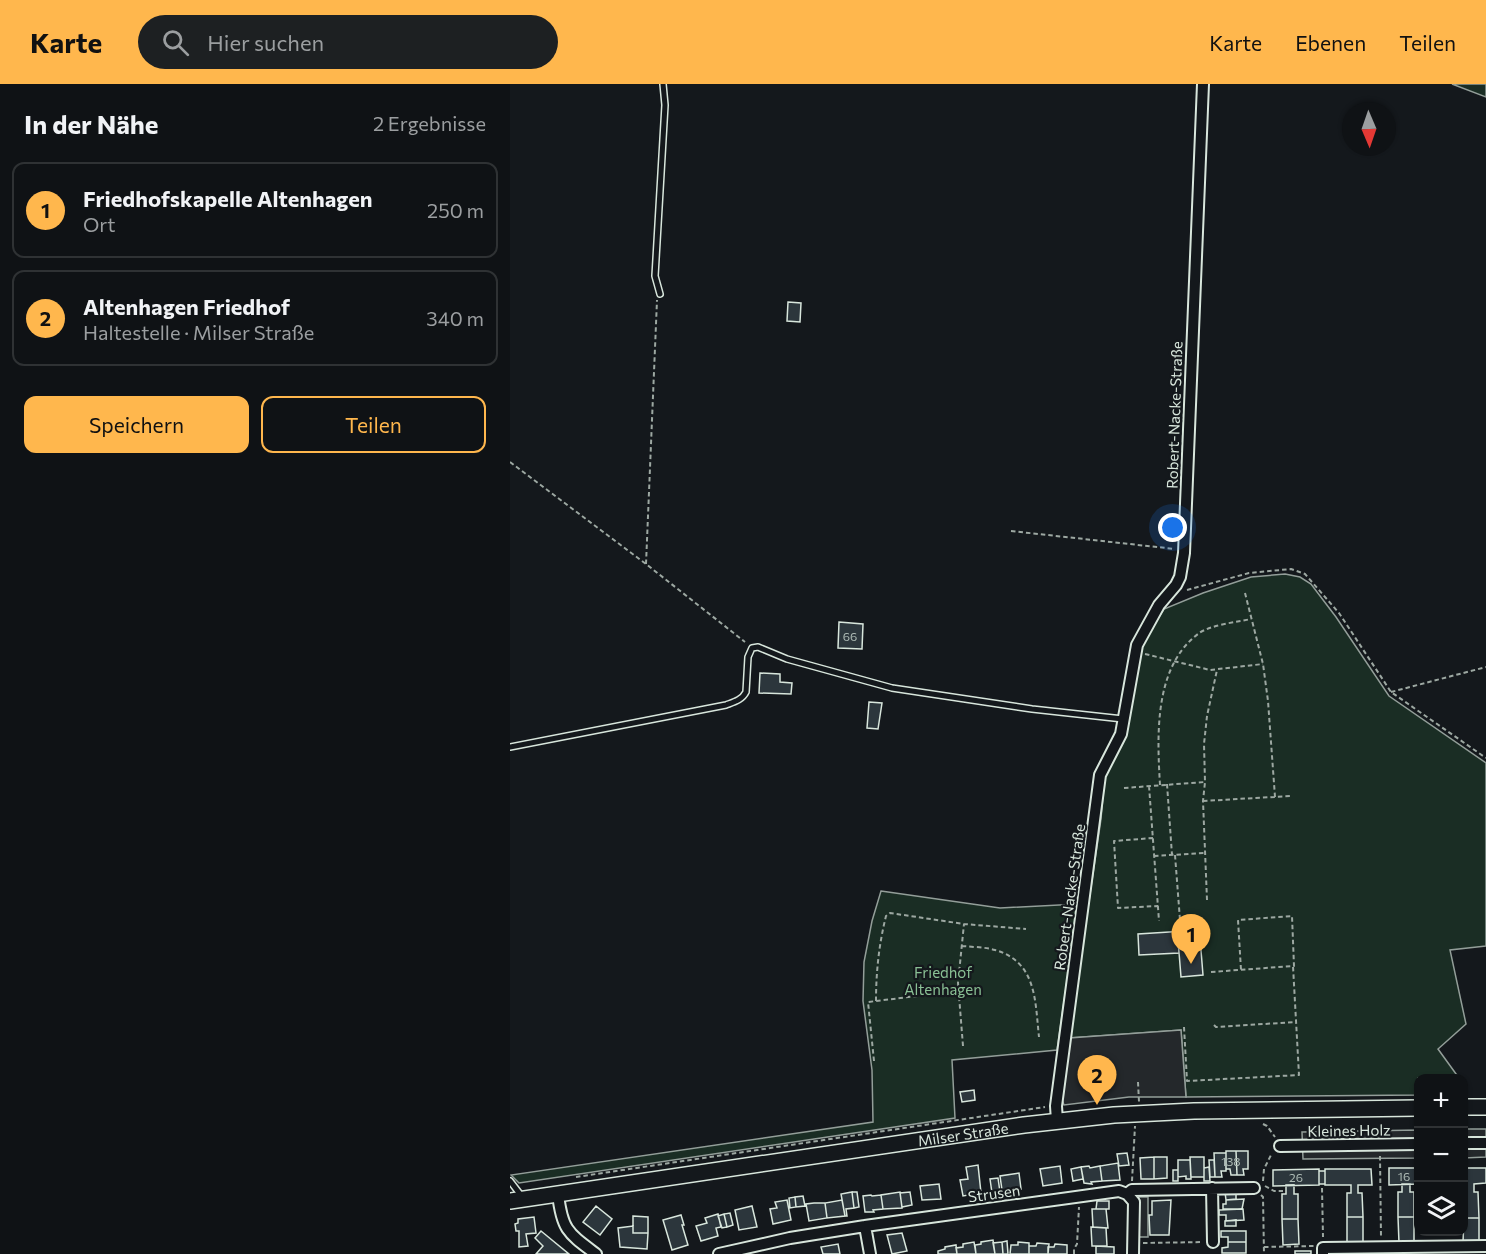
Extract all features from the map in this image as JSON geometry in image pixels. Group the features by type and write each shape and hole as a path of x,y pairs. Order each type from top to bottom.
{"main road":[{"path":"1468,1107 1486,1107"},
{"name":"Milser Straße","path":"517,1200 1057,1121 1114,1115 1414,1108"}],"street":[{"name":"Robert-Nacke-Straße","path":"1057,1121 1056,1107 1100,775 1118,744 1140,637 1159,605 1176,585 1180,577 1184,550 1203,84"},
{"path":"1468,1143 1486,1143"},
{"name":"Kleines Holz","path":"1280,1146 1414,1144"},
{"path":"1212,1188 1213,1242"},
{"name":"Strusen","path":"719,1254 790,1238 1079,1196 1113,1192 1254,1188"},
{"path":"1129,1192 1134,1202 1134,1249"},
{"path":"558,1194 560,1211 566,1228 596,1254"},
{"path":"865,1226 870,1254"},
{"path":"1323,1251 1381,1247 1486,1246"}],"lane":[{"path":"660,294 655,276 665,105 663,84"},
{"path":"510,747 726,705 736,701 744,697 746,692 748,657 752,648 758,646 787,659 892,688 1032,709 1124,719"},
{"path":"510,1181 517,1200"}],"path":[{"path":"646,564 657,297 660,294"},
{"path":"510,462 646,564 752,648"},
{"path":"1011,531 1184,550"},
{"path":"1176,585 1188,591 1249,573 1291,568 1305,574 1340,613 1391,692 1486,758"},
{"path":"1245,593 1263,664 1271,731 1275,797"},
{"path":"1160,785 1160,727 1164,695 1175,661 1199,632 1251,619"},
{"path":"1136,652 1217,670 1263,664"},
{"path":"1391,692 1486,667"},
{"path":"1207,900 1203,801 1204,744 1207,716 1217,670"},
{"path":"1124,788 1205,782"},
{"path":"1167,784 1180,920"},
{"path":"1149,786 1159,921"},
{"path":"1203,801 1291,796"},
{"path":"1153,838 1114,841 1118,908 1158,906"},
{"path":"1154,856 1205,853"},
{"path":"876,1001 876,975 886,916 891,913 964,924 1026,929"},
{"path":"1184,1027 1187,1081 1299,1075 1292,916 1238,920 1240,970"},
{"path":"963,1046 958,991 964,924"},
{"path":"962,946 994,950 1007,955 1025,969 1034,992 1039,1037"},
{"path":"1211,972 1293,966"},
{"path":"873,1061 868,1002 958,991"},
{"path":"1214,1025 1216,1027 1296,1022"},
{"path":"1138,1083 1139,1102"},
{"path":"1259,1123 1272,1131 1280,1146 1266,1164 1263,1183 1269,1190 1283,1191"},
{"path":"1129,1192 1134,1128"},
{"path":"1380,1144 1381,1247"},
{"path":"1254,1188 1263,1197 1264,1254"},
{"path":"1322,1188 1323,1251"},
{"path":"1074,1254 1077,1244 1079,1196"},
{"path":"1134,1249 1213,1242"},
{"path":"1264,1247 1317,1246 1323,1251"}],"green space":[{"path":"1452,84 1486,84 1486,97"},
{"path":"1285,574 1300,577 1311,584 1389,696 1486,763 1486,946 1450,950 1466,1024 1438,1049 1456,1074 1414,1074 1414,1095 1186,1097 1181,1030 1069,1038 1101,819 1105,773 1142,644 1164,609 1251,577"},
{"name":"Friedhof Altenhagen","path":"881,891 1000,908 1078,904 1057,1050 952,1060 955,1118 519,1183 511,1175 873,1122 872,1070 863,1001 864,962"}],"shaded area":[{"path":"1181,1030 1186,1097 1129,1097 1064,1105 1061,1097 1069,1038"},
{"path":"1468,1129 1486,1129 1486,1157 1468,1158"},
{"path":"1414,1130 1414,1158 1303,1159 1302,1132"},
{"path":"1139,1197 1148,1197 1148,1237 1138,1237"}],"building":[{"path":"788,302 801,303 800,322 787,321"},
{"path":"839,622 863,624 862,649 838,648"},
{"path":"760,673 780,674 780,682 792,683 791,694 759,693"},
{"path":"869,702 882,703 878,729 867,728"},
{"path":"1185,931 1186,939 1178,940 1179,953 1139,955 1138,934"},
{"path":"1200,938 1203,975 1181,977 1178,940"},
{"path":"974,1090 975,1100 962,1102 960,1092"},
{"path":"1226,1151 1236,1151 1237,1175 1231,1175 1230,1169 1226,1169"},
{"path":"1236,1151 1248,1151 1248,1169 1243,1169 1244,1175 1237,1175"},
{"path":"1127,1153 1129,1165 1119,1166 1117,1154"},
{"path":"1214,1153 1226,1153 1226,1171 1221,1171 1222,1177 1215,1177"},
{"path":"1154,1157 1167,1157 1167,1178 1154,1179"},
{"path":"1154,1157 1154,1179 1141,1179 1140,1158"},
{"path":"1190,1157 1204,1157 1204,1177 1191,1177"},
{"path":"1178,1160 1190,1160 1191,1179 1186,1179 1186,1176 1178,1177"},
{"path":"1209,1160 1214,1160 1215,1177 1210,1177"},
{"path":"1118,1163 1120,1180 1102,1181 1100,1166"},
{"path":"978,1165 981,1193 963,1196 960,1180 968,1179 966,1167"},
{"path":"1060,1166 1062,1183 1043,1186 1040,1169"},
{"path":"1089,1166 1090,1168 1100,1166 1102,1181 1091,1182 1092,1184 1084,1183 1081,1167"},
{"path":"1081,1167 1083,1179 1073,1181 1071,1169"},
{"path":"1209,1167 1210,1181 1204,1181 1204,1168"},
{"path":"1389,1168 1414,1168 1414,1184 1389,1185"},
{"path":"1468,1168 1486,1168 1486,1183 1474,1184 1474,1192 1478,1192 1479,1218 1468,1218"},
{"path":"1319,1169 1319,1185 1273,1186 1273,1170"},
{"path":"1325,1169 1371,1169 1372,1185 1358,1185 1358,1193 1362,1193 1363,1217 1347,1217 1347,1193 1351,1193 1351,1185 1325,1185"},
{"path":"1173,1170 1178,1170 1178,1181 1173,1181"},
{"path":"1319,1171 1325,1171 1325,1184 1319,1184"},
{"path":"1019,1173 1021,1189 1002,1190 1000,1176"},
{"path":"998,1178 1000,1192 992,1193 990,1179"},
{"path":"939,1184 941,1199 922,1200 920,1186"},
{"path":"1402,1184 1410,1184 1410,1192 1414,1192 1414,1217 1398,1217 1398,1192 1402,1192"},
{"path":"1286,1185 1294,1185 1294,1194 1298,1194 1298,1219 1282,1219 1282,1194 1286,1194"},
{"path":"852,1192 857,1192 859,1207 854,1208"},
{"path":"852,1192 854,1208 846,1209 847,1216 845,1216 841,1194"},
{"path":"900,1192 902,1208 883,1209 881,1195"},
{"path":"910,1192 912,1205 902,1207 900,1193"},
{"path":"1225,1192 1236,1192 1236,1199 1226,1200"},
{"path":"881,1195 883,1209 865,1212 863,1196"},
{"path":"803,1196 805,1206 796,1207 795,1197"},
{"path":"795,1197 796,1207 790,1208 789,1198"},
{"path":"1244,1199 1242,1209 1223,1209 1226,1200"},
{"path":"787,1200 791,1220 773,1224 770,1209 777,1208 775,1202"},
{"path":"842,1200 845,1216 827,1218 825,1203"},
{"path":"1171,1200 1169,1235 1150,1235 1149,1215 1152,1215 1152,1201"},
{"path":"1097,1201 1109,1201 1109,1209 1096,1209"},
{"path":"825,1203 827,1218 809,1221 806,1204"},
{"path":"596,1206 612,1219 600,1235 583,1222"},
{"path":"752,1206 757,1227 739,1230 735,1210"},
{"path":"1092,1209 1106,1209 1108,1228 1093,1227"},
{"path":"1243,1209 1244,1220 1226,1221 1226,1215 1219,1215 1219,1210"},
{"path":"730,1213 733,1225 727,1227 724,1214"},
{"path":"718,1214 721,1227 716,1228 718,1236 701,1241 696,1226 707,1223 705,1218"},
{"path":"724,1214 727,1227 722,1228 718,1216"},
{"path":"681,1215 688,1245 672,1250 663,1220"},
{"path":"633,1216 648,1217 648,1233 633,1233"},
{"path":"534,1217 536,1233 526,1234 528,1246 519,1247 519,1231 516,1231 515,1224 518,1223 518,1219"},
{"path":"1347,1217 1363,1217 1363,1244 1347,1244"},
{"path":"1398,1217 1414,1217 1414,1243 1399,1243"},
{"path":"1468,1218 1479,1218 1479,1242 1463,1242 1463,1236 1468,1236"},
{"path":"1282,1219 1298,1219 1299,1244 1283,1245"},
{"path":"1236,1220 1236,1226 1225,1226 1225,1221"},
{"path":"633,1226 633,1233 648,1233 647,1249 620,1247 618,1228"},
{"path":"1091,1227 1106,1228 1107,1246 1092,1246"},
{"path":"541,1231 569,1254 536,1254 543,1246 535,1238"},
{"path":"1221,1231 1246,1231 1246,1242 1228,1242 1228,1237 1221,1237"},
{"path":"902,1233 907,1251 892,1254 887,1235"},
{"path":"993,1240 995,1254 976,1254 975,1245"},
{"path":"1007,1241 1008,1254 1003,1254 1002,1242"},
{"path":"974,1242 976,1254 957,1254 956,1248"},
{"path":"1002,1242 1003,1254 995,1254 993,1243"},
{"path":"1018,1242 1029,1243 1029,1254 1010,1254 1011,1245 1018,1245"},
{"path":"1228,1242 1246,1242 1246,1253 1222,1253 1222,1248 1228,1247"},
{"path":"1037,1243 1049,1244 1048,1254 1029,1254 1029,1246 1036,1246"},
{"path":"838,1244 840,1254 823,1254 821,1247"},
{"path":"1055,1244 1067,1245 1067,1254 1048,1254 1048,1247 1054,1247"},
{"path":"956,1245 957,1254 938,1254 938,1251 945,1247"},
{"path":"1096,1246 1114,1247 1114,1254 1096,1254"},
{"path":"1295,1251 1311,1251 1311,1254 1295,1254"}],"place":[{"name":"Friedhofskapelle Altenhagen","path":"1191,964"},
{"name":"Altenhagen Friedhof","path":"1097,1105"}]}
